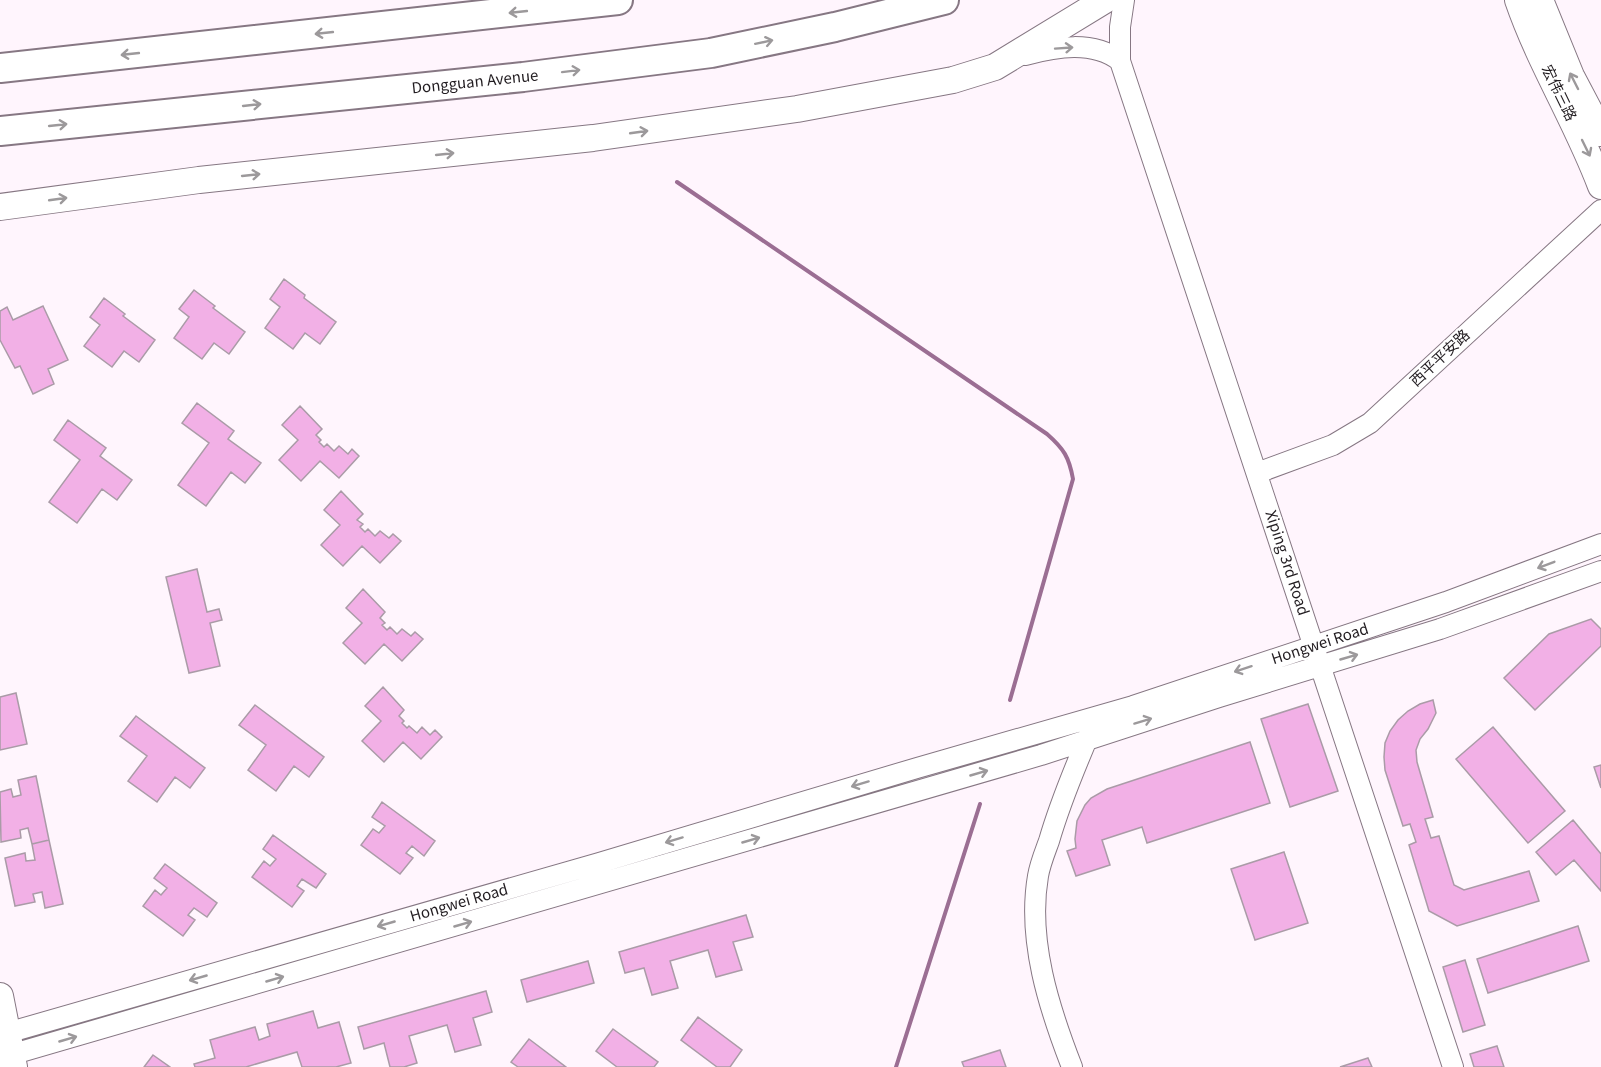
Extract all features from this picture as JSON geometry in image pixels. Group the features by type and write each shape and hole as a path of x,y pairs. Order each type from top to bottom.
{"highway":[{"path":"0,68 618,0"},
{"name":"Dongguan Avenue","path":"0,131 523,77 711,53 835,27 944,0"}],"main road":[{"path":"0,207 199,180 593,138 797,109 953,80 995,67 1105,0"},
{"name":"宏伟三路","path":"1518,0 1555,87 1590,155 1601,186"},
{"name":"宏伟三路","path":"1540,0 1571,76 1601,133"},
{"path":"0,996 5,1054"}],"street":[{"name":"Xiping 3rd Road","path":"1124,0 1120,27 1120,61 1453,1067"},
{"path":"1007,60 1048,49 1082,47 1110,53 1120,61"},
{"name":"西平平安路","path":"1257,473 1334,445 1370,423 1601,210"},
{"name":"Hongwei Road","path":"5,1054 1041,755 1085,729 1315,645 1446,602 1601,544"},
{"name":"Hongwei Road","path":"5,1054 588,866 1035,734 1085,729 1321,666 1450,626 1601,571"},
{"path":"1059,1067 1037,1001 1027,953 1024,908 1028,873 1048,803 1085,729"},
{"path":"1072,1067 1048,996 1038,952 1036,911 1038,876 1085,729"}],"building":[{"path":"284,279 305,295 304,298 336,322 320,344 305,333 293,349 265,328 280,307 270,299"},
{"path":"194,290 215,306 213,308 245,332 229,354 214,343 202,359 174,338 189,317 179,309"},
{"path":"104,298 125,314 123,316 155,340 139,362 124,351 112,367 84,346 100,325 90,317"},
{"path":"43,306 68,360 48,369 54,384 33,394 20,366 15,368 0,340 0,311 7,307 13,320"},
{"path":"197,403 234,431 228,439 261,463 245,483 231,472 206,506 178,485 209,443 182,423"},
{"path":"300,406 322,429 316,435 324,447 327,444 334,451 339,446 348,454 352,449 359,456 339,478 320,461 301,481 279,460 298,440 282,425"},
{"path":"68,420 106,448 100,456 132,480 117,500 102,489 77,523 49,502 80,460 54,440"},
{"path":"341,491 363,514 357,520 363,524 360,527 365,532 368,529 375,536 380,531 389,538 393,534 401,541 380,563 362,546 343,566 321,545 340,525 324,510"},
{"path":"197,569 207,612 219,609 222,620 210,623 220,666 189,673 166,577"},
{"path":"363,589 385,612 380,618 387,630 390,627 397,634 402,629 411,636 415,632 423,639 402,661 384,644 365,664 343,643 362,623 346,608"},
{"path":"1591,619 1601,629 1601,646 1535,710 1504,678 1549,634"},
{"path":"383,687 404,710 399,716 407,728 409,726 417,733 422,727 430,735 435,730 442,737 421,759 403,742 384,762 362,741 381,721 365,706"},
{"path":"16,693 27,744 0,750 0,697"},
{"path":"1433,700 1436,713 1420,739 1416,750 1417,762 1433,817 1425,819 1431,838 1439,836 1454,885 1464,890 1529,871 1539,901 1457,926 1429,911 1409,845 1416,842 1410,824 1403,826 1385,770 1385,743 1390,731 1408,711"},
{"path":"1308,704 1338,791 1290,807 1261,719"},
{"path":"255,705 324,757 309,777 294,766 276,791 248,770 266,745 239,725"},
{"path":"136,716 205,768 190,788 175,777 157,802 128,781 147,756 120,736"},
{"path":"1493,727 1565,811 1528,843 1456,759"},
{"path":"1250,742 1270,803 1147,843 1142,827 1102,840 1110,865 1076,876 1067,851 1076,848 1077,821 1091,798 1107,789"},
{"path":"1601,765 1601,788 1594,767"},
{"path":"36,776 49,840 32,844 28,828 20,830 21,838 1,842 0,792 11,789 13,797 21,795 18,780"},
{"path":"382,802 435,841 424,856 412,846 406,853 413,858 400,874 361,845 373,829 379,833 385,826 372,817"},
{"path":"1573,820 1601,854 1601,891 1574,860 1556,875 1536,852"},
{"path":"273,835 326,874 316,888 302,879 297,886 304,891 292,907 252,877 264,861 270,866 276,859 263,849"},
{"path":"49,840 63,904 45,908 42,892 33,894 35,902 15,906 5,858 25,853 26,861 35,860 32,844"},
{"path":"1284,852 1308,923 1255,940 1231,869"},
{"path":"165,864 217,903 207,917 194,908 188,915 195,920 183,936 143,906 155,890 161,895 167,888 154,878"},
{"path":"746,915 753,937 733,942 742,970 716,977 708,950 670,961 678,988 652,995 644,968 625,973 619,952"},
{"path":"1578,926 1589,961 1488,993 1477,959"},
{"path":"1465,960 1485,1025 1463,1032 1443,967"},
{"path":"588,961 594,983 527,1002 521,980"},
{"path":"486,991 492,1012 473,1018 481,1045 455,1052 447,1025 409,1036 417,1063 404,1067 390,1067 384,1043 364,1049 358,1027"},
{"path":"313,1011 318,1028 339,1022 351,1063 336,1067 302,1067 297,1052 246,1067 195,1067 194,1064 215,1058 210,1040 255,1027 259,1040 270,1036 267,1024"},
{"path":"698,1017 742,1050 730,1067 717,1067 681,1040"},
{"path":"613,1029 658,1062 654,1067 617,1067 596,1051"},
{"path":"529,1039 566,1067 518,1067 511,1062"},
{"path":"1497,1046 1504,1067 1474,1067 1470,1054"},
{"path":"1000,1050 1006,1067 964,1067 962,1062"},
{"path":"153,1055 170,1067 144,1067"},
{"path":"1368,1058 1372,1067 1340,1067"}],"waterway":[{"path":"677,182 1047,434 1065,454 1073,479 1010,700"},
{"path":"896,1067 980,804"}]}
